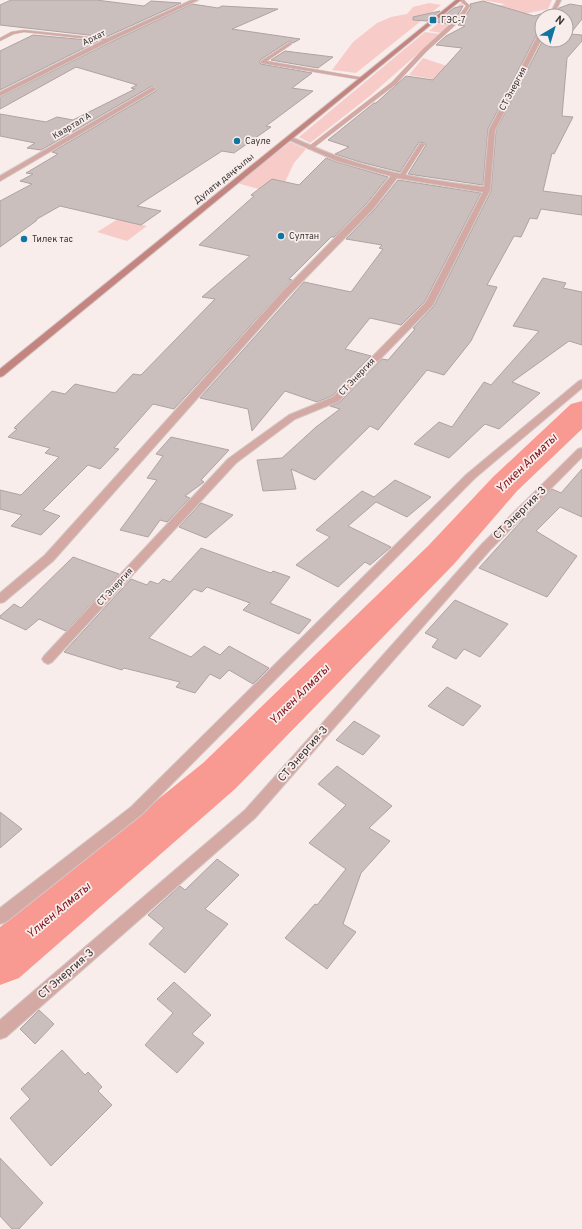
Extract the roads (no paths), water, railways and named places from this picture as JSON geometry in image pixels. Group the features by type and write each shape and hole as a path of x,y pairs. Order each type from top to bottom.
{"main road":[{"name":"Дулати даңғылы","path":"0,374 362,78 460,0"}],"street":[{"name":"Архат","path":"0,94 108,40 196,0"},
{"name":"СТ Энергия","path":"48,660 232,461 292,417 336,399 430,303 487,190 492,130 534,48"},
{"name":"Квартал А","path":"0,179 153,88"},
{"path":"289,138 310,148 352,164 399,175 487,190"},
{"path":"2,594 49,558 287,292 399,175"},
{"path":"0,917 136,811 471,476 582,383"},
{"name":"СТ Энергия-3","path":"0,1031 250,814 486,547 582,451"}],"lane":[{"path":"310,148 394,82 425,50 460,18 468,6 460,0"},
{"path":"0,40 13,33 24,31 108,40"},
{"path":"290,43 263,62 362,78"},
{"path":"399,175 422,144"}],"waterway":[{"name":"Үлкен Алматы","path":"0,960 219,776 441,555 505,484 582,411"}],"place":[{"name":"ГЭС-7","path":"433,20"},
{"name":"Сауле","path":"237,141"},
{"name":"Султан","path":"281,236"},
{"name":"Тилек тас","path":"24,239"}]}
